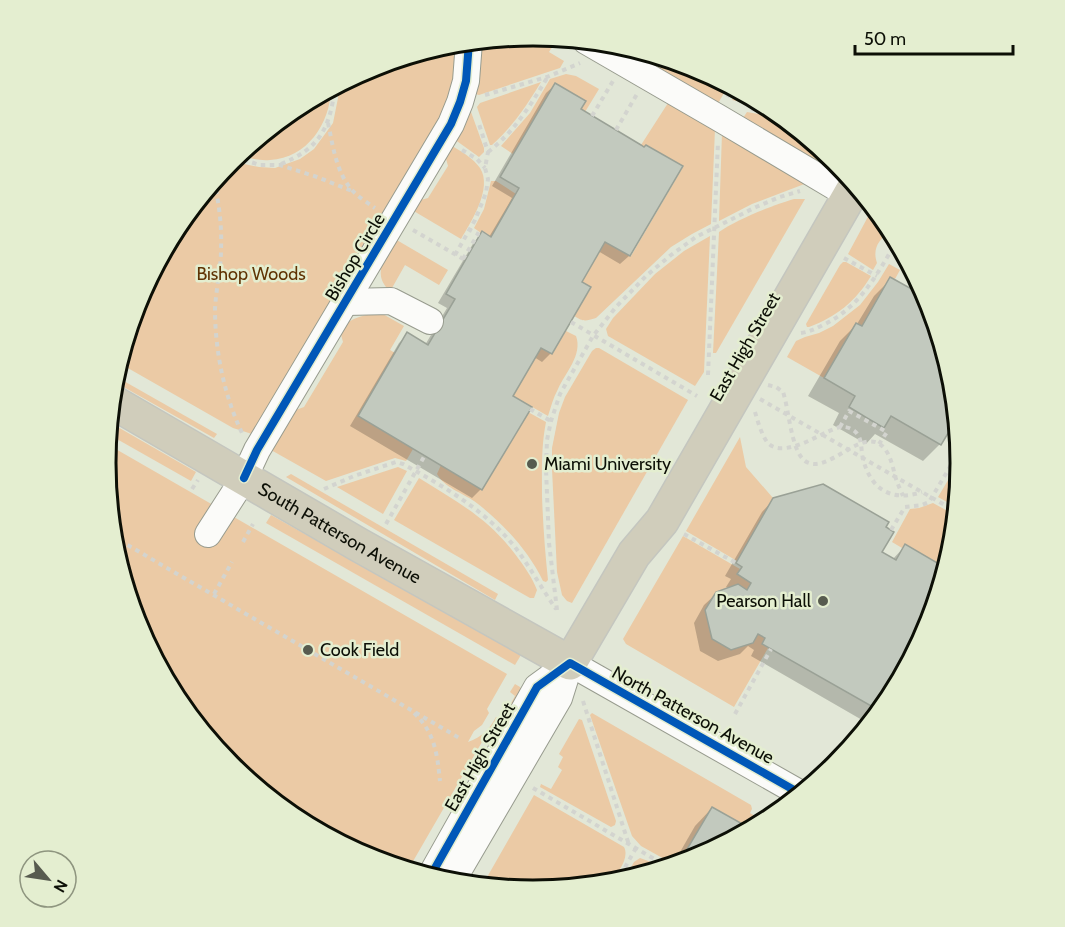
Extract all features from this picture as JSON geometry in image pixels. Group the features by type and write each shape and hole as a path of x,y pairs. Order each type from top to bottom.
{"highway":[{"name":"East High Street","path":"570,663 634,554 648,512 844,187"},
{"name":"South Patterson Avenue","path":"120,406 359,546 570,663"}],"street":[{"name":"Bishop Circle","path":"208,534 244,478 257,450 444,138 460,102 466,81 468,52"},
{"path":"608,54 720,118 835,177"},
{"path":"346,302 391,301 430,321"},
{"name":"North Patterson Avenue","path":"570,663 792,789"},
{"name":"East High Street","path":"435,868 537,687 570,663"},
{"name":"East High Street","path":"458,873 559,698 570,663"}],"path":[{"path":"592,116 624,63"},
{"path":"460,102 548,77 514,127 499,144 488,152 485,168 488,179 486,193 481,208 455,255 464,260 478,234 470,230"},
{"path":"280,165 308,149 319,137 328,123 334,97"},
{"path":"708,375 720,118"},
{"path":"444,138 477,159 485,168"},
{"path":"247,161 260,165 280,165 353,191"},
{"path":"324,489 396,462 403,464 470,504 498,528 514,546 557,610 549,543 547,440 560,394 593,336 616,307 646,276 696,237 756,207 804,190"},
{"path":"216,192 221,227 221,251 215,307 216,341 223,379 244,438"},
{"path":"798,333 809,332 833,320 854,304 868,289 891,251"},
{"path":"842,257 877,276"},
{"path":"571,322 697,396"},
{"path":"767,385 783,392 791,434 795,446 805,461 813,464 825,462 862,443 879,444 892,462 903,496"},
{"path":"759,399 947,507"},
{"path":"754,408 760,429 771,445 782,449 795,446 843,426 860,437 863,458 869,475 878,486 892,495 903,496 922,492"},
{"path":"530,409 551,421"},
{"path":"840,427 849,411 867,419 886,432 879,444"},
{"path":"386,524 425,455"},
{"path":"891,530 905,507 929,502 950,468"},
{"path":"243,542 253,524"},
{"path":"681,532 736,563"},
{"path":"124,543 461,739"},
{"path":"214,594 232,562"},
{"path":"735,714 771,649"},
{"path":"583,700 629,845"},
{"path":"409,708 424,722 429,732 438,755 440,781"},
{"path":"533,788 658,861"},
{"path":"624,870 636,848"}],"green space":[{"path":"505,47 552,47 549,52 564,61 560,68 479,95 472,93 477,50"},
{"name":"Bishop Woods","path":"458,54 451,102 258,436 233,428 127,368 130,356 147,304 159,279 171,255 202,210 243,164 275,168 300,159 314,149 333,123 338,95 373,78 425,61"},
{"path":"660,67 692,78 724,93 716,107 658,69"},
{"path":"566,74 576,76 599,89 585,112 581,109 586,101 555,83 513,154 501,146 530,113 550,79"},
{"path":"541,82 513,123 500,138 490,145 477,107 480,103"},
{"path":"330,99 321,126 305,146 283,158 258,160 250,158 279,133"},
{"path":"668,103 715,129 711,224 671,247 596,318 580,319 574,316 591,288 582,282 605,242 631,256 683,167 646,145 644,147 641,145"},
{"path":"467,110 471,112 484,148 484,152 479,157 454,139"},
{"path":"747,112 760,114 786,133 824,167 823,169 741,121"},
{"path":"722,133 807,183 752,204 719,221"},
{"path":"450,145 474,161 483,176 484,185 479,205 461,239 412,210 417,201 428,198 448,166 445,155"},
{"path":"491,181 496,181 516,194 491,237 474,228 484,209"},
{"path":"794,199 805,199 716,353 713,353 719,232 755,213"},
{"path":"868,217 883,238 875,253 877,263 873,270 848,254"},
{"path":"710,236 704,372 695,386 608,336 606,329 613,318 655,274 684,251"},
{"path":"395,239 448,270 439,285 405,265 392,288 388,289 383,283 381,270"},
{"path":"843,262 871,276 859,293 844,307 819,323 807,327 806,324"},
{"path":"889,264 900,270 895,279 890,277 862,326 856,323 824,378 787,357 796,341 833,326 860,305"},
{"path":"381,313 404,326 390,350 395,353 358,416 413,449 406,461 395,458 326,481 271,450 289,419 292,418 293,411 304,407 343,342 340,331 343,327 358,318"},
{"path":"566,331 576,336 577,350 548,416 513,396 541,348 552,354"},
{"path":"596,348 688,400 572,603 562,595 557,572 552,448 559,413 565,397"},
{"path":"124,381 217,434 214,438 123,387"},
{"path":"528,412 546,422 542,496 548,580 546,582 543,581 522,547 504,527 474,501 444,483 437,474 441,465 482,489"},
{"path":"117,427 196,472 191,481 116,439"},
{"path":"740,437 746,467 773,498 737,561 686,531"},
{"name":"Cook Field","path":"116,449 507,674 487,709 489,713 468,742 485,732 496,717 502,720 515,696 510,692 515,684 523,692 501,743 486,735 412,862 373,849 324,825 279,794 238,758 202,717 171,672 147,623 130,571 119,518 116,491"},
{"path":"398,467 407,471 383,514 337,487"},
{"path":"291,474 498,594 495,600 286,477"},
{"path":"419,478 471,511 494,530 522,563 533,581 537,590 534,598 530,598 394,520"},
{"path":"949,478 948,502 938,497"},
{"path":"933,503 947,511 937,563 905,544 902,548 892,542 910,509"},
{"path":"271,515 521,655 515,665 266,523"},
{"path":"683,536 740,569 737,574 751,583 747,590 738,584 716,592 705,610 712,639 731,650 753,643 758,634 765,638 762,644 768,648 734,707 626,644 623,639"},
{"path":"592,713 751,805 750,813 755,816 742,824 712,807 686,851 664,859 641,846 632,836 590,715"},
{"path":"579,719 582,720 616,821 611,827 540,787 541,784 551,789 562,770 558,767 563,757 559,754"},
{"path":"534,795 624,847 625,851 624,861 619,871 614,872 560,880 487,878"},
{"path":"640,858 652,863 631,868"}],"building":[{"path":"555,83 586,101 581,109 644,147 646,145 683,166 630,256 605,242 582,282 591,287 552,354 541,348 513,396 532,407 482,490 358,416 407,332 428,345 455,299 446,294 482,231 491,237 519,188 500,177"},
{"path":"890,277 911,288 927,329 941,382 949,432 941,445 891,416 884,428 849,407 855,396 824,378 856,323 862,326"},
{"name":"Pearson Hall","path":"823,484 889,522 886,527 894,532 882,552 896,560 905,544 937,563 918,623 894,672 871,706 762,644 765,638 758,634 753,643 731,650 712,639 705,610 716,592 738,584 747,590 751,583 737,574 742,567 736,563 773,498"},
{"path":"712,807 742,824 692,849 686,851"}],"cycle path":[{"path":"244,478 257,450 451,124 466,81 468,52"},
{"path":"435,868 537,687 570,663 792,789"}],"place":[{"name":"Miami University","path":"532,464"},
{"name":"Pearson Hall","path":"823,601"},
{"name":"Cook Field","path":"308,650"}]}
